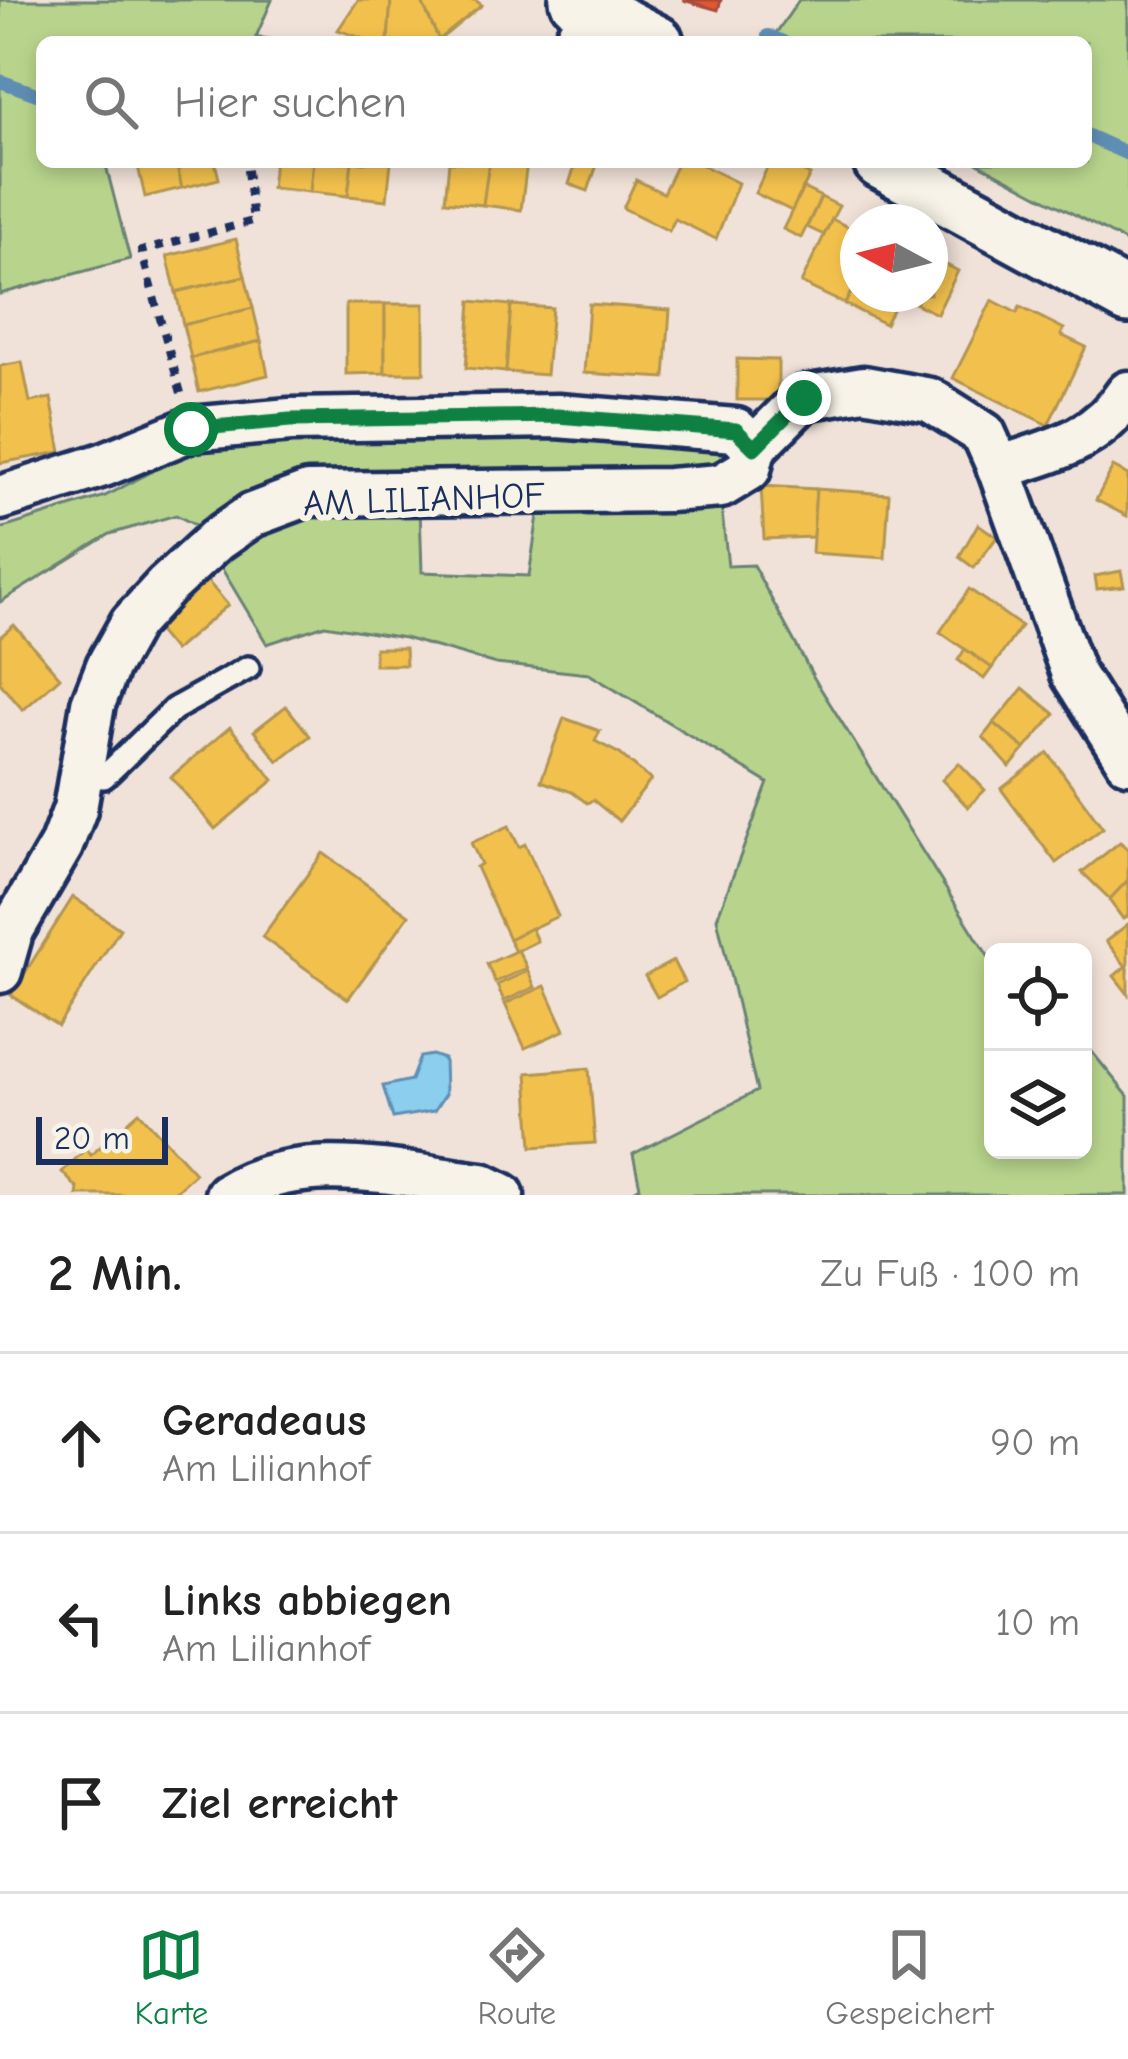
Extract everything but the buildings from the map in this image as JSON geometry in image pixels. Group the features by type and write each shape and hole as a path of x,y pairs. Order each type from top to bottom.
{"street":[{"path":"574,15 639,36"},
{"path":"891,168 1128,297"},
{"name":"AM LILIANHOF","path":"0,971 10,932 61,846 74,808 93,704 108,666 132,623 216,540 252,515 308,494 566,494 722,486 749,470 754,448 804,398 864,388 930,400 984,434 1073,674 1128,761"},
{"path":"999,468 1072,443 1109,421 1128,393"},
{"path":"0,498 104,465 191,429 290,420 557,416 736,430 754,448"},
{"path":"227,1195 248,1182 292,1170 343,1168 482,1185 502,1195"}],"lane":[{"path":"79,776 104,777 174,709 248,668"}],"path":[{"path":"191,429 141,251 253,221 247,168"}],"green space":[{"path":"0,0 272,0 256,36 36,36 36,168 107,168 130,259 0,294"},
{"path":"799,0 1128,0 1128,243 987,168 1092,168 1092,36 774,36"},
{"path":"547,426 737,448 722,470 281,489 199,527 176,515 110,534 0,602 0,529 105,496 199,447 332,434"},
{"path":"721,504 728,566 753,565 814,678 984,950 984,1159 1092,1159 1092,1052 1128,1096 1128,1195 628,1195 640,1187 633,1154 757,1091 717,918 768,783 589,674 496,664 404,638 325,625 267,644 219,564 297,510 420,508 422,572 529,576 539,509"}],"water":[{"path":"420,1057 444,1059 445,1094 434,1111 393,1118 383,1086 411,1080"}],"waterway":[{"path":"0,81 36,94"},
{"path":"1092,138 1128,154"}],"route":[{"path":"191,429 290,420 557,416 736,430 754,448 804,398"}]}
